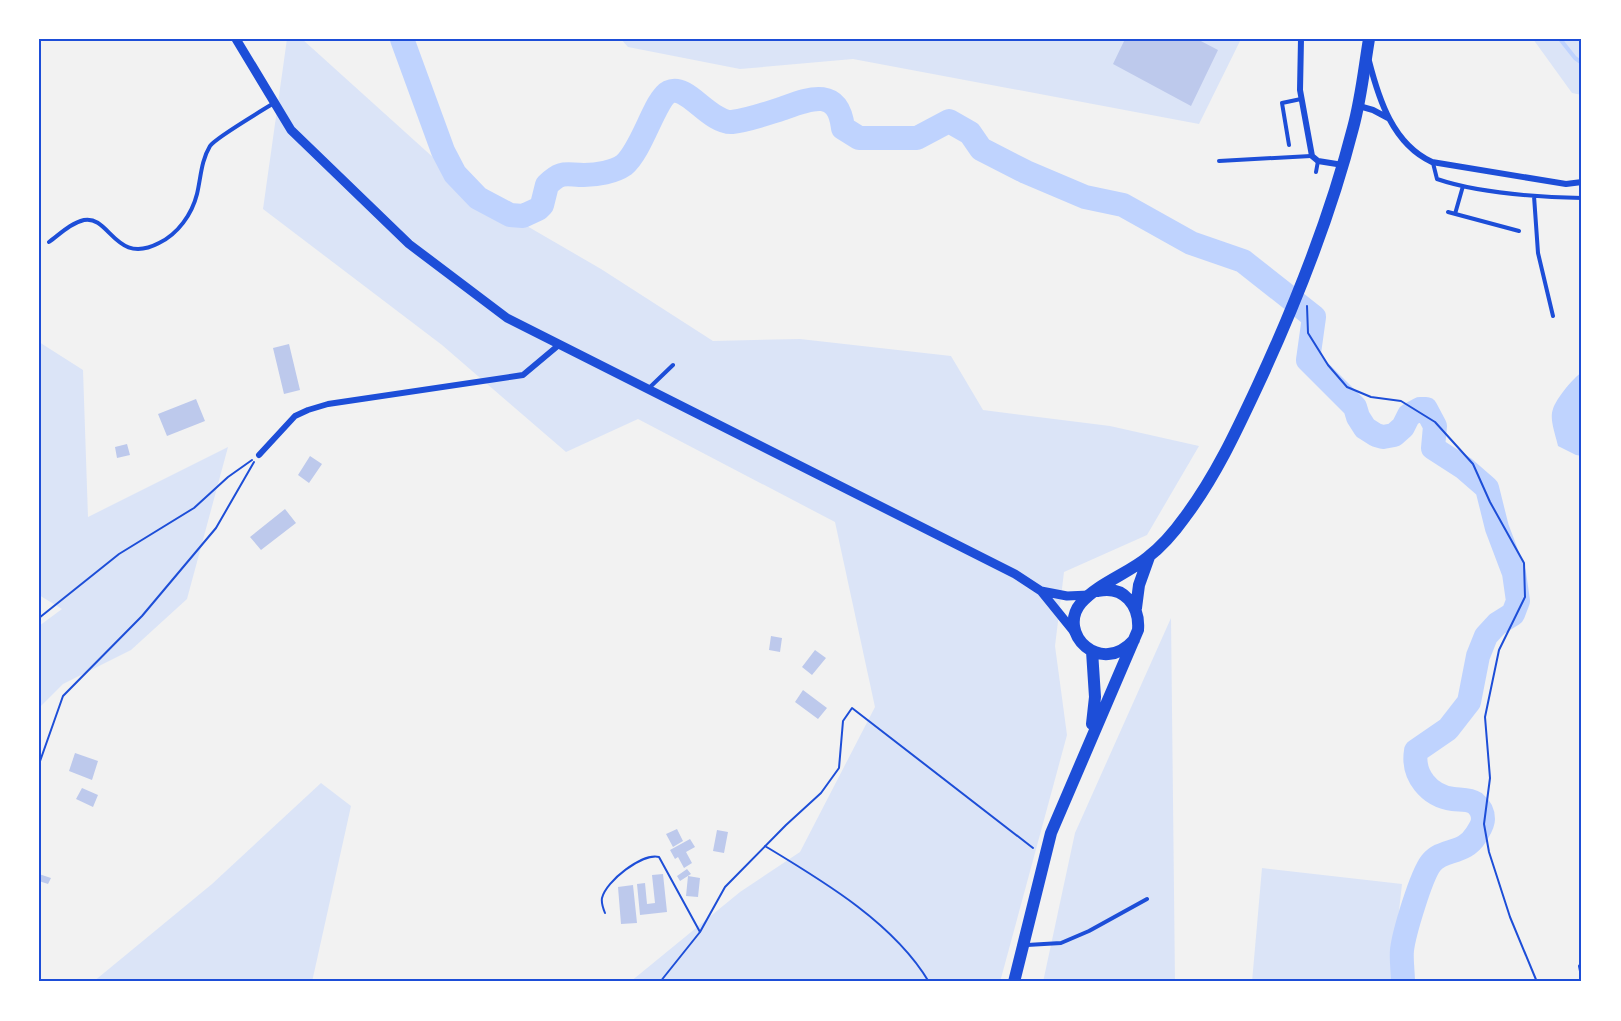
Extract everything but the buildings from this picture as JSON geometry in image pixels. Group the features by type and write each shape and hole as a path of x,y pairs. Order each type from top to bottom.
{"highway":[{"path":"1134,639 1127,648 1115,654 1092,651 1079,639 1075,628 1074,620 1077,609 1091,594 1149,557 1184,519 1212,478 1272,353 1326,219 1358,106 1369,39"},
{"path":"1136,608 1139,585 1149,557"},
{"path":"1014,982 1051,833 1138,630 1139,619 1130,599 1116,591 1104,590 1091,594"},
{"path":"1089,741 1095,697 1092,651"}],"street":[{"path":"236,39 291,130 409,244 507,318 1009,571 1041,591 1079,639"},
{"path":"1301,39 1302,98 1315,158 1343,165"},
{"path":"1367,53 1378,95 1388,119 1413,150 1432,162 1566,184 1582,182"},
{"path":"1358,106 1372,110 1388,119"},
{"path":"259,455 296,416 308,410 339,402 523,375 561,344"},
{"path":"1041,591 1067,596 1091,594"}],"lane":[{"path":"1289,145 1282,103 1302,98"},
{"path":"49,242 76,222 87,219 96,221 126,248 143,250 160,243 175,232 187,218 196,197 203,160 211,143 275,102"},
{"path":"1219,161 1315,158 1316,172"},
{"path":"1432,162 1437,179 1463,186 1534,196 1582,198"},
{"path":"1455,214 1463,186"},
{"path":"1534,196 1538,253 1553,316"},
{"path":"1448,212 1519,231"},
{"path":"648,389 673,364"},
{"path":"1023,945 1061,943 1089,931 1147,899"},
{"path":"1582,965 1580,966 1582,976"}],"path":[{"path":"1307,303 1308,333 1328,366 1347,387 1371,397 1401,400 1435,422 1473,464 1490,502 1524,563 1525,597 1498,650 1485,717 1490,778 1484,824 1489,852 1510,917 1537,982"},
{"path":"39,618 119,555 194,508 228,477 259,455"},
{"path":"39,764 63,696 142,616 216,528 259,455"},
{"path":"660,982 700,932 725,887 821,793 839,768 843,721 852,708 1045,857"},
{"path":"765,846 812,874 882,928 915,961 929,982"},
{"path":"605,913 601,901 604,892 615,879 642,860 654,856 659,857 700,932"}],"shaded area":[{"path":"287,39 302,39 477,197 601,269 713,341 800,339 951,356 983,410 1110,426 1199,446 1147,535 1064,572 1055,646 1067,735 1000,982 630,982 740,892 800,852 875,707 835,522 638,419 566,452 442,345 263,209"},
{"path":"621,39 1241,39 1199,124 853,59 740,69 628,47"},
{"path":"1533,39 1582,39 1582,95 1572,93"},
{"path":"39,342 83,370 88,517 228,447 187,599 131,650 63,684 39,708 39,626 62,609 39,595"},
{"path":"1171,618 1175,982 1043,982 1075,833"},
{"path":"321,783 351,806 312,982 93,982 212,884"},
{"path":"1262,868 1402,884 1391,982 1252,982"}],"water":[{"path":"1582,372 1582,456 1558,446 1552,413 1558,400"}],"waterway":[{"path":"402,39 443,151 455,174 478,198 510,215 523,216 538,209 542,205 547,185 561,175 600,174 624,165 631,158 659,104 669,92 683,93 723,121 732,122 757,117 802,102 821,99 835,106 843,128 859,138 917,138 949,121 970,133 981,149 1026,172 1085,197 1123,205 1191,243 1243,261 1314,317 1308,360 1355,407 1365,428 1376,435 1383,437 1394,435 1403,427 1409,415 1420,409 1426,409 1435,426 1433,448 1464,468 1487,488 1497,528 1514,573 1518,601 1513,614 1497,624 1486,636 1478,656 1469,702 1448,729 1416,751 1415,760 1424,783 1444,797 1475,803 1481,810 1483,819 1476,835 1466,846 1436,858 1427,870 1403,942 1403,982"},
{"path":"1560,39 1582,63"}]}
